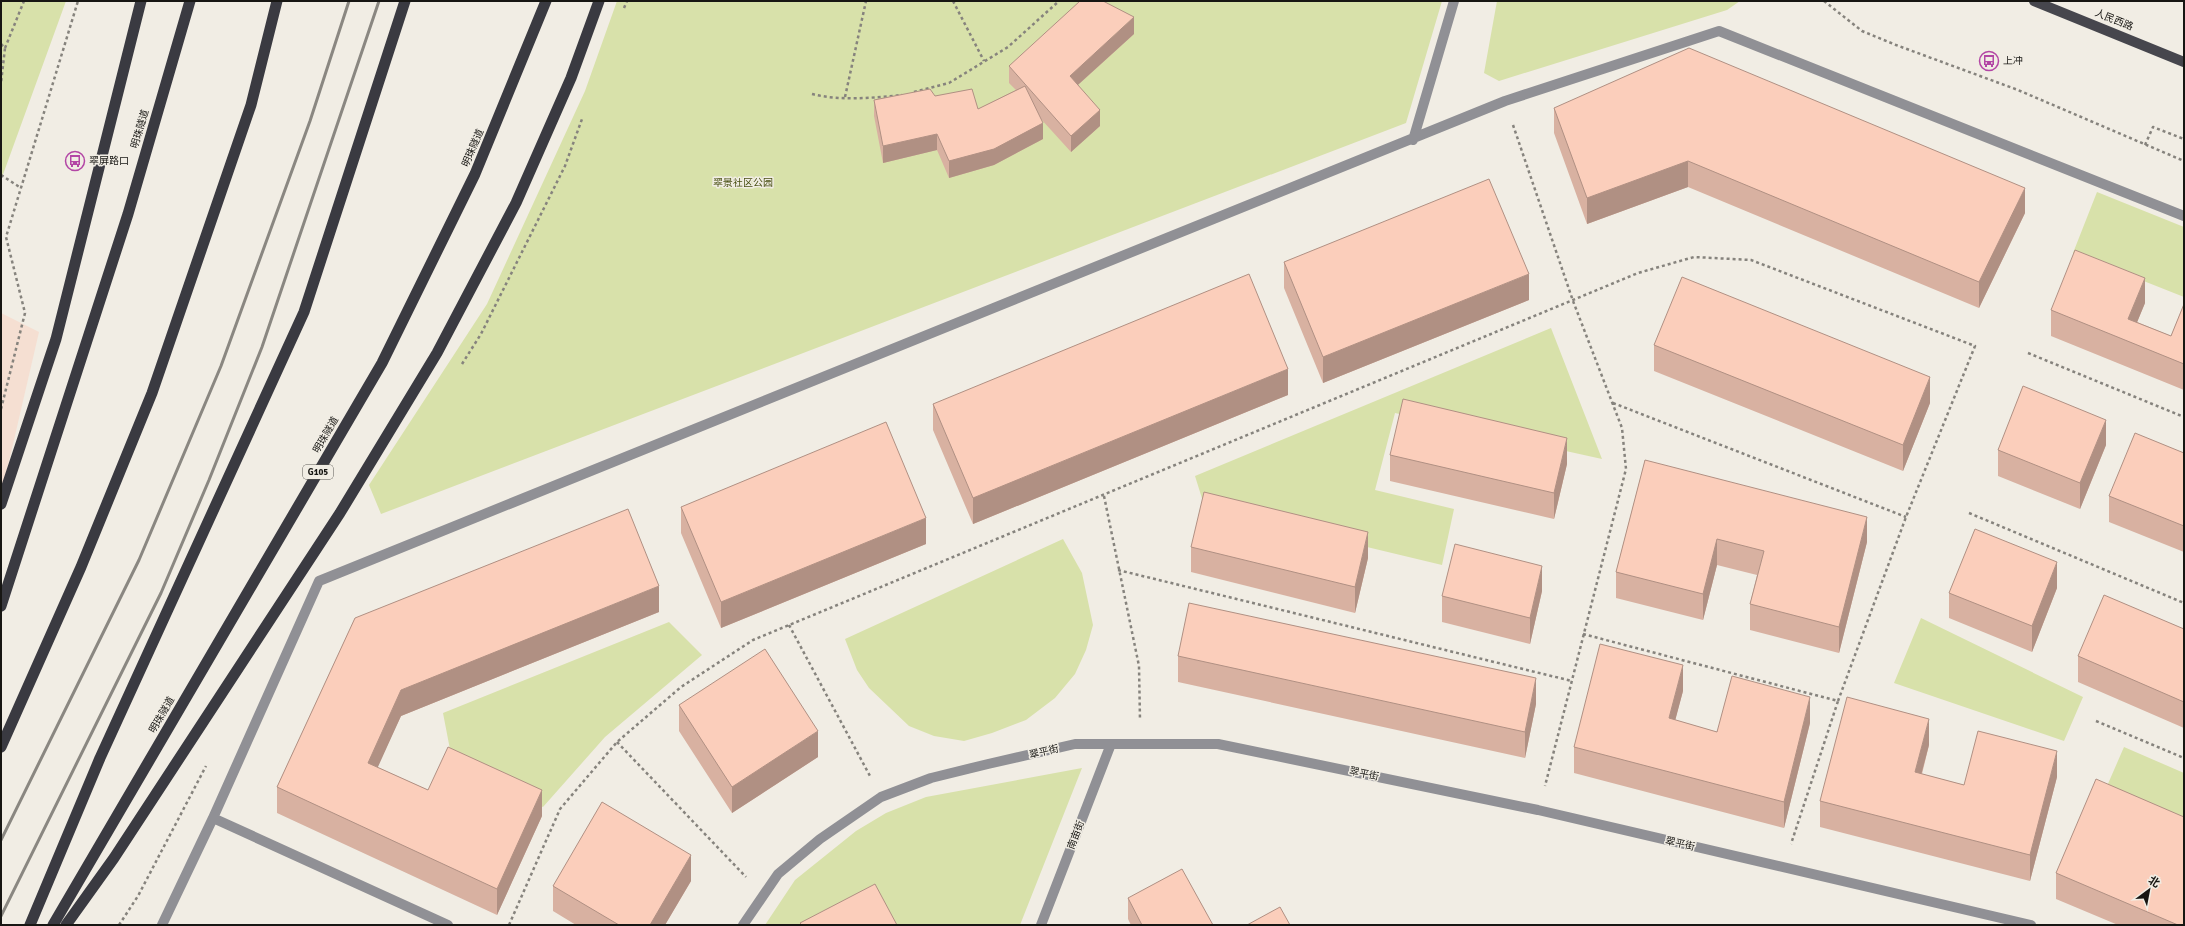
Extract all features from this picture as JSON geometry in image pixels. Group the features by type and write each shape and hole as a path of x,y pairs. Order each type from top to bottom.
{"highway":[{"path":"1,504 56,339 141,1"},
{"name":"明珠隧道","path":"1,606 128,214 190,1"},
{"path":"1,747 81,567 152,393 251,105 277,1"},
{"path":"30,925 100,758 304,312 405,1"},
{"name":"明珠隧道","path":"53,925 382,363 475,174 546,1"},
{"path":"66,925 114,858 340,513 437,353 516,203 571,78 599,1"}],"main road":[{"name":"人民西路","path":"2034,1 2184,62"}],"street":[{"path":"1413,140 1454,1"},
{"path":"162,925 213,818 319,580 1413,140 1505,101 1720,31 2184,216"},
{"name":"翠平街","path":"743,925 778,874 820,839 881,798 931,778 1075,744 1218,744 1538,810 2031,925"},
{"name":"南亩街","path":"1041,925 1112,744"},
{"path":"213,818 448,925"}],"path":[{"path":"1,83 5,48 24,1"},
{"path":"1,409 25,313 6,237 78,1"},
{"path":"845,97 866,1"},
{"path":"953,1 984,62"},
{"path":"812,94 826,97 872,98 906,94 949,83 1008,47 1059,1"},
{"path":"1824,1 1862,30 1896,45 2018,90 2184,161"},
{"path":"1,44 5,48"},
{"path":"1505,101 1573,301 1622,428 1626,469 1538,810"},
{"path":"2145,145 2154,127 2184,139"},
{"path":"1,175 21,188"},
{"path":"509,925 560,809 617,742 681,687 753,640 1104,496 1638,273 1694,257 1751,260 1975,346 1906,517 1838,701 1783,868"},
{"path":"2028,353 2184,417"},
{"path":"1612,403 1906,517"},
{"path":"1104,496 1118,570 1139,666 1140,745"},
{"path":"1969,513 2184,603"},
{"path":"1118,570 1572,681"},
{"path":"789,625 881,798"},
{"path":"1583,634 1838,701"},
{"path":"2096,721 2184,758"},
{"path":"617,742 763,895"}],"shaded area":[{"path":"1,313 39,332 1,496"}],"green space":[{"path":"1,1 66,1 1,180"},
{"name":"翠景社区公园","path":"617,1 1442,1 1406,123 381,514 369,485 487,304 585,91"},
{"path":"1497,1 1740,1 1727,10 1499,81 1484,73"},
{"path":"2097,192 2184,227 2184,297 2073,253"},
{"path":"1551,328 1602,459 1395,413 1375,490 1454,509 1442,565 1205,508 1195,476"},
{"path":"1063,539 1082,573 1093,625 1086,650 1075,674 1055,698 1026,720 992,733 964,741 934,736 909,726 869,688 857,670 845,639"},
{"path":"1921,618 2083,697 2064,741 1894,683"},
{"path":"669,622 702,655 605,737 543,807 453,765 443,713"},
{"path":"2124,747 2184,773 2184,828 2104,793"},
{"path":"1082,768 1020,925 765,925 795,880 856,831 886,813 926,797"}],"building":[{"path":"1080,1 1103,1 1134,17 1070,76 1100,110 1071,136 1009,66"},
{"path":"1689,48 2025,188 1979,282 1688,161 1587,198 1554,108"},
{"path":"1025,86 1043,123 994,149 949,161 937,134 883,146 874,100 930,89 935,96 972,89 978,109"},
{"path":"1489,179 1529,274 1323,357 1284,262"},
{"path":"2075,250 2145,278 2128,319 2171,336 2184,304 2184,364 2051,310"},
{"path":"1249,274 1288,369 973,498 933,404"},
{"path":"1682,277 1930,377 1903,445 1654,345"},
{"path":"2023,386 2106,420 2080,483 1998,450"},
{"path":"1403,399 1567,438 1554,493 1390,455"},
{"path":"886,422 926,518 721,602 681,507"},
{"path":"2135,433 2184,453 2184,526 2109,496"},
{"path":"1645,460 1867,517 1839,627 1750,604 1764,551 1717,539 1703,594 1616,572"},
{"path":"1204,492 1368,532 1355,587 1191,547"},
{"path":"628,509 659,586 401,690 368,763 428,790 448,747 542,790 497,889 277,787 355,618"},
{"path":"1975,529 2057,562 2032,626 1949,593"},
{"path":"1455,544 1542,566 1530,618 1442,596"},
{"path":"2104,595 2184,629 2184,702 2078,656"},
{"path":"1189,603 1536,678 1525,732 1178,656"},
{"path":"1600,644 1683,665 1669,718 1717,732 1732,676 1810,697 1784,802 1574,747"},
{"path":"765,649 818,731 732,787 679,705"},
{"path":"1847,697 1929,719 1915,772 1964,785 1978,731 2057,751 2030,855 1820,801"},
{"path":"2096,779 2184,817 2184,925 2178,925 2056,873"},
{"path":"602,802 691,855 650,925 619,925 553,886"},
{"path":"1182,869 1213,925 1142,925 1128,898"},
{"path":"875,884 897,925 802,925 800,923"},
{"path":"1280,907 1290,925 1247,925"}],"railway":[{"path":"1,840 139,560 221,366 310,121 349,1"},
{"path":"1,916 161,593 209,480 262,347 379,1"}],"place":[{"name":"上冲","path":"1989,61"},
{"name":"翠屏路口","path":"75,161"}]}
